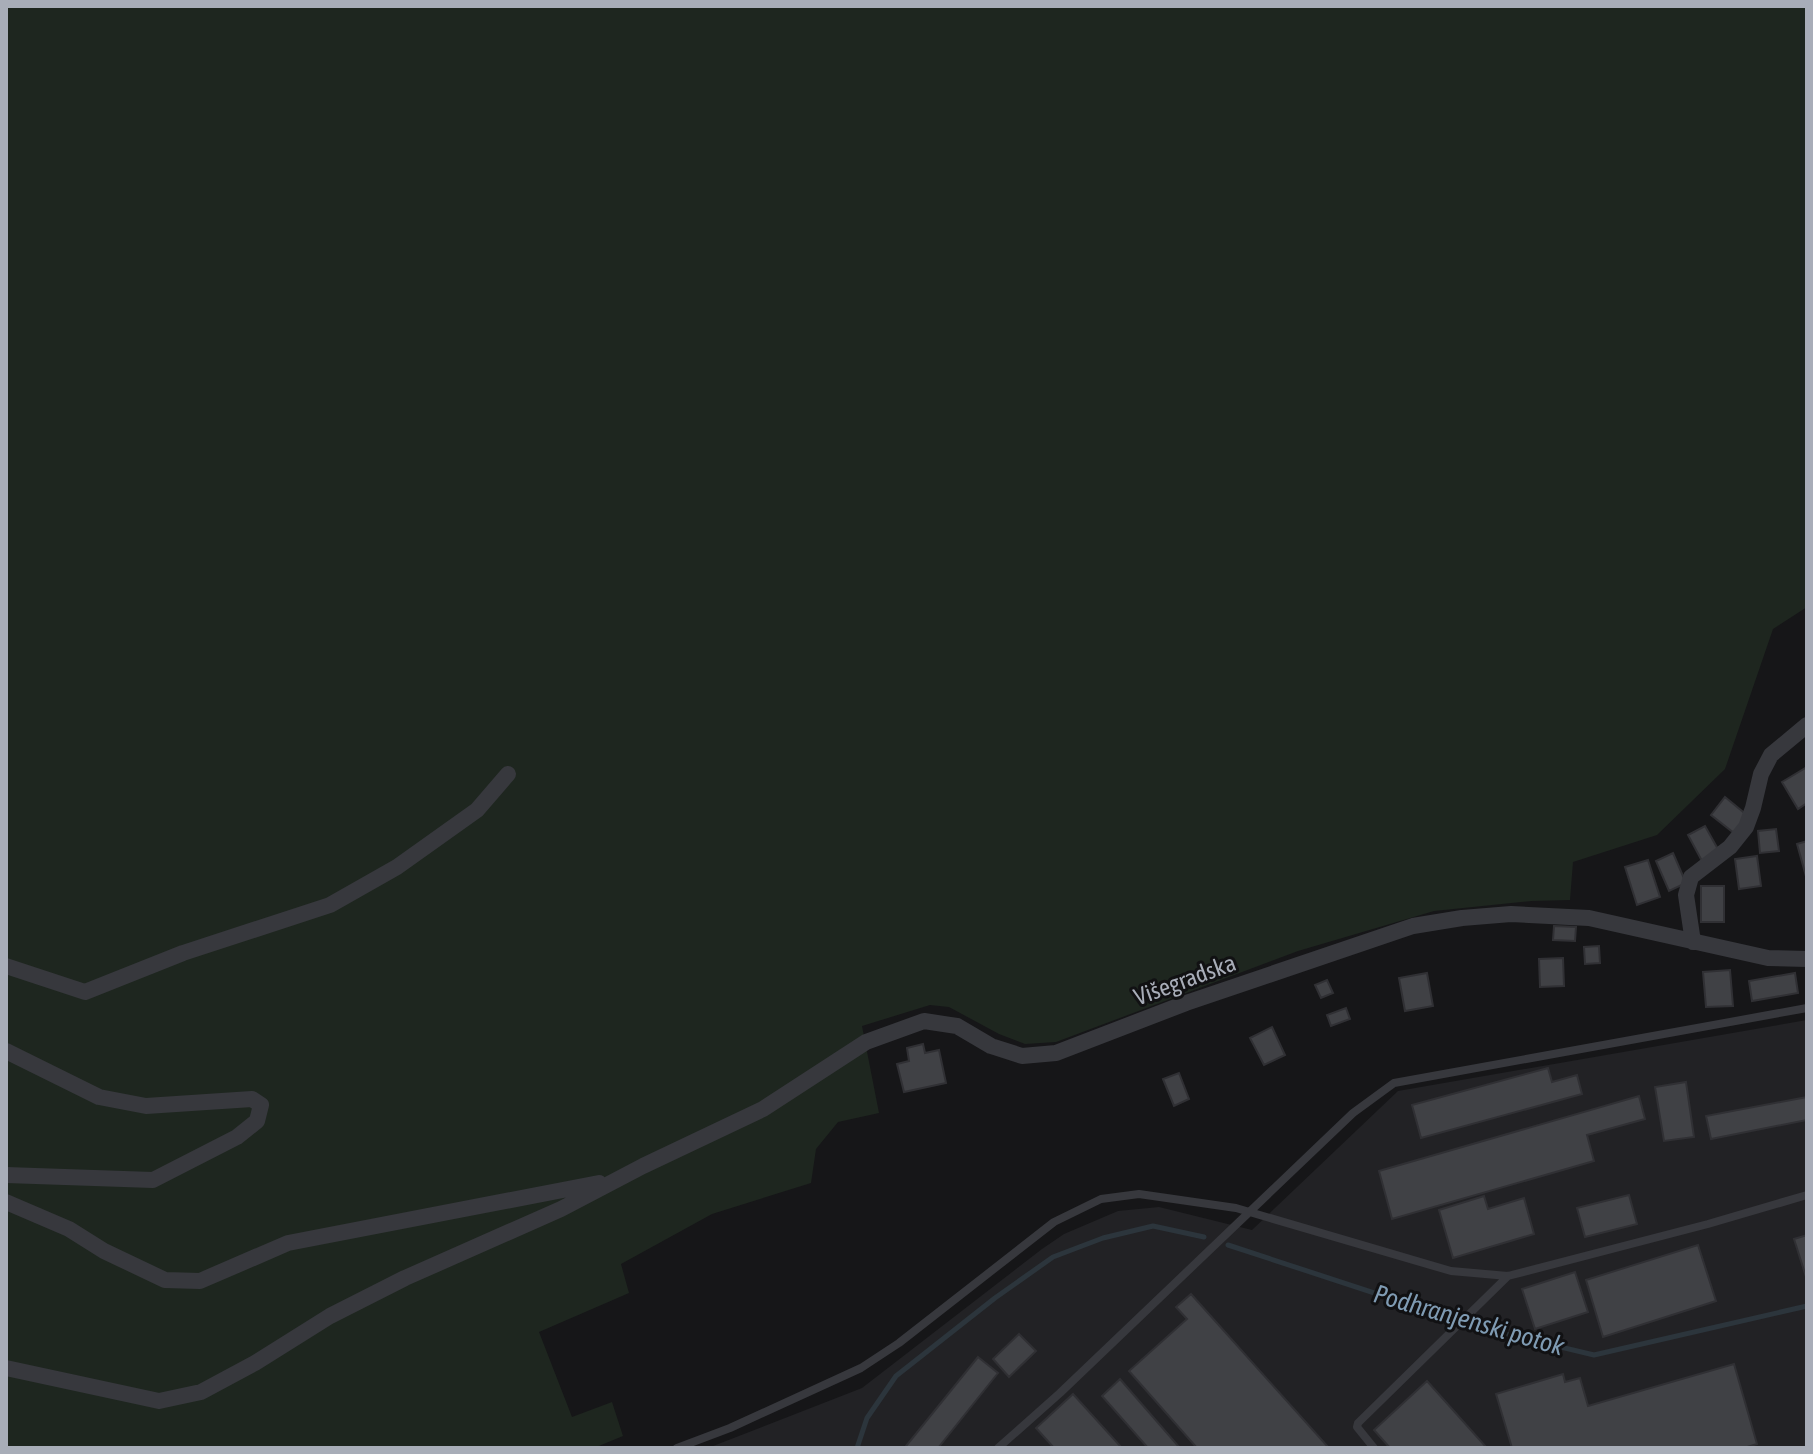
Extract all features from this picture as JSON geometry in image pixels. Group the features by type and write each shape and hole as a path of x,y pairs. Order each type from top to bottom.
{"street":[{"path":"1693,942 1686,895 1691,877 1730,847 1746,827 1761,774 1771,755 1807,725"},
{"path":"6,966 85,992 183,953 330,905 397,867 477,810 508,774"},
{"name":"Višegradska","path":"617,1180 763,1109 866,1042 924,1021 957,1026 991,1046 1022,1056 1056,1053 1186,1003 1413,926 1511,914 1589,918 1768,958 1807,959"},
{"path":"6,1051 99,1097 146,1106 252,1099 261,1105 257,1121 237,1137 153,1180 6,1175"},
{"path":"6,1202 69,1229 104,1251 165,1280 200,1281 288,1243 617,1180"},
{"path":"6,1368 159,1401 201,1392 405,1278 517,1230 617,1180"}],"lane":[{"path":"998,1448 1060,1393 1353,1113 1394,1083 1807,1008"},
{"path":"677,1448 730,1428 861,1368 899,1343 1054,1222 1101,1199 1139,1194 1236,1208 1451,1271 1508,1276 1807,1195"},
{"path":"1374,1448 1357,1427 1358,1423 1508,1276"}],"shaded area":[{"path":"6,6 1807,6 1807,607 1773,629 1725,769 1657,835 1573,862 1570,900 1434,911 1298,951 1056,1042 1025,1044 949,1007 930,1005 862,1026 879,1113 838,1122 816,1149 811,1183 712,1214 621,1264 629,1293 539,1332 572,1417 612,1402 623,1436 594,1448 6,1448"},
{"path":"1807,1020 1807,1448 708,1448 862,1388 1042,1249 1064,1234 1118,1211 1159,1207 1252,1230 1398,1091"}],"building":[{"path":"1807,767 1807,803 1798,809 1782,782"},
{"path":"1725,797 1748,816 1734,833 1711,815"},
{"path":"1705,826 1719,851 1702,861 1688,835"},
{"path":"1776,829 1779,851 1760,853 1758,831"},
{"path":"1807,841 1807,880 1797,844"},
{"path":"1673,853 1686,883 1669,891 1656,861"},
{"path":"1757,856 1761,886 1739,889 1735,859"},
{"path":"1648,860 1660,897 1637,905 1625,867"},
{"path":"1701,886 1724,886 1724,922 1701,922"},
{"path":"1554,926 1576,927 1575,941 1553,940"},
{"path":"1599,946 1600,963 1585,964 1584,947"},
{"path":"1563,958 1564,986 1540,987 1539,959"},
{"path":"1730,970 1733,1006 1706,1007 1703,972"},
{"path":"1427,973 1433,1006 1405,1011 1399,978"},
{"path":"1795,973 1798,993 1752,1001 1749,981"},
{"path":"1327,980 1333,993 1321,998 1315,985"},
{"path":"1346,1008 1350,1019 1331,1026 1327,1015"},
{"path":"1272,1027 1285,1055 1264,1065 1250,1038"},
{"path":"923,1044 925,1053 939,1050 946,1083 904,1092 897,1064 909,1061 907,1048"},
{"path":"1548,1068 1552,1082 1577,1075 1582,1094 1421,1138 1412,1105"},
{"path":"1179,1073 1189,1099 1174,1106 1163,1079"},
{"path":"1686,1082 1694,1137 1664,1141 1655,1087"},
{"path":"1639,1096 1645,1119 1587,1135 1594,1161 1392,1219 1379,1171"},
{"path":"1807,1097 1807,1120 1711,1139 1706,1116"},
{"path":"1629,1195 1637,1224 1585,1237 1577,1208"},
{"path":"1484,1196 1488,1209 1524,1198 1534,1234 1453,1258 1439,1210"},
{"path":"1807,1235 1807,1280 1794,1239"},
{"path":"1698,1245 1716,1301 1603,1337 1586,1280"},
{"path":"1575,1272 1588,1312 1535,1329 1522,1289"},
{"path":"1191,1294 1329,1448 1197,1448 1129,1371 1187,1319 1176,1307"},
{"path":"1019,1334 1036,1351 1009,1377 993,1359"},
{"path":"978,1357 998,1373 938,1448 906,1446"},
{"path":"1734,1364 1757,1444 1744,1448 1512,1448 1496,1394 1563,1374 1565,1382 1580,1378 1588,1406"},
{"path":"1120,1379 1180,1448 1148,1448 1102,1396"},
{"path":"1427,1381 1487,1448 1390,1448 1374,1430"},
{"path":"1073,1394 1122,1448 1054,1448 1036,1428"}],"waterway":[{"name":"Podhranjenski potok","path":"857,1448 867,1418 896,1376 1053,1257 1103,1238 1153,1226 1204,1237"},
{"name":"Podhranjenski potok","path":"1228,1245 1481,1328 1594,1355 1807,1306"}]}
